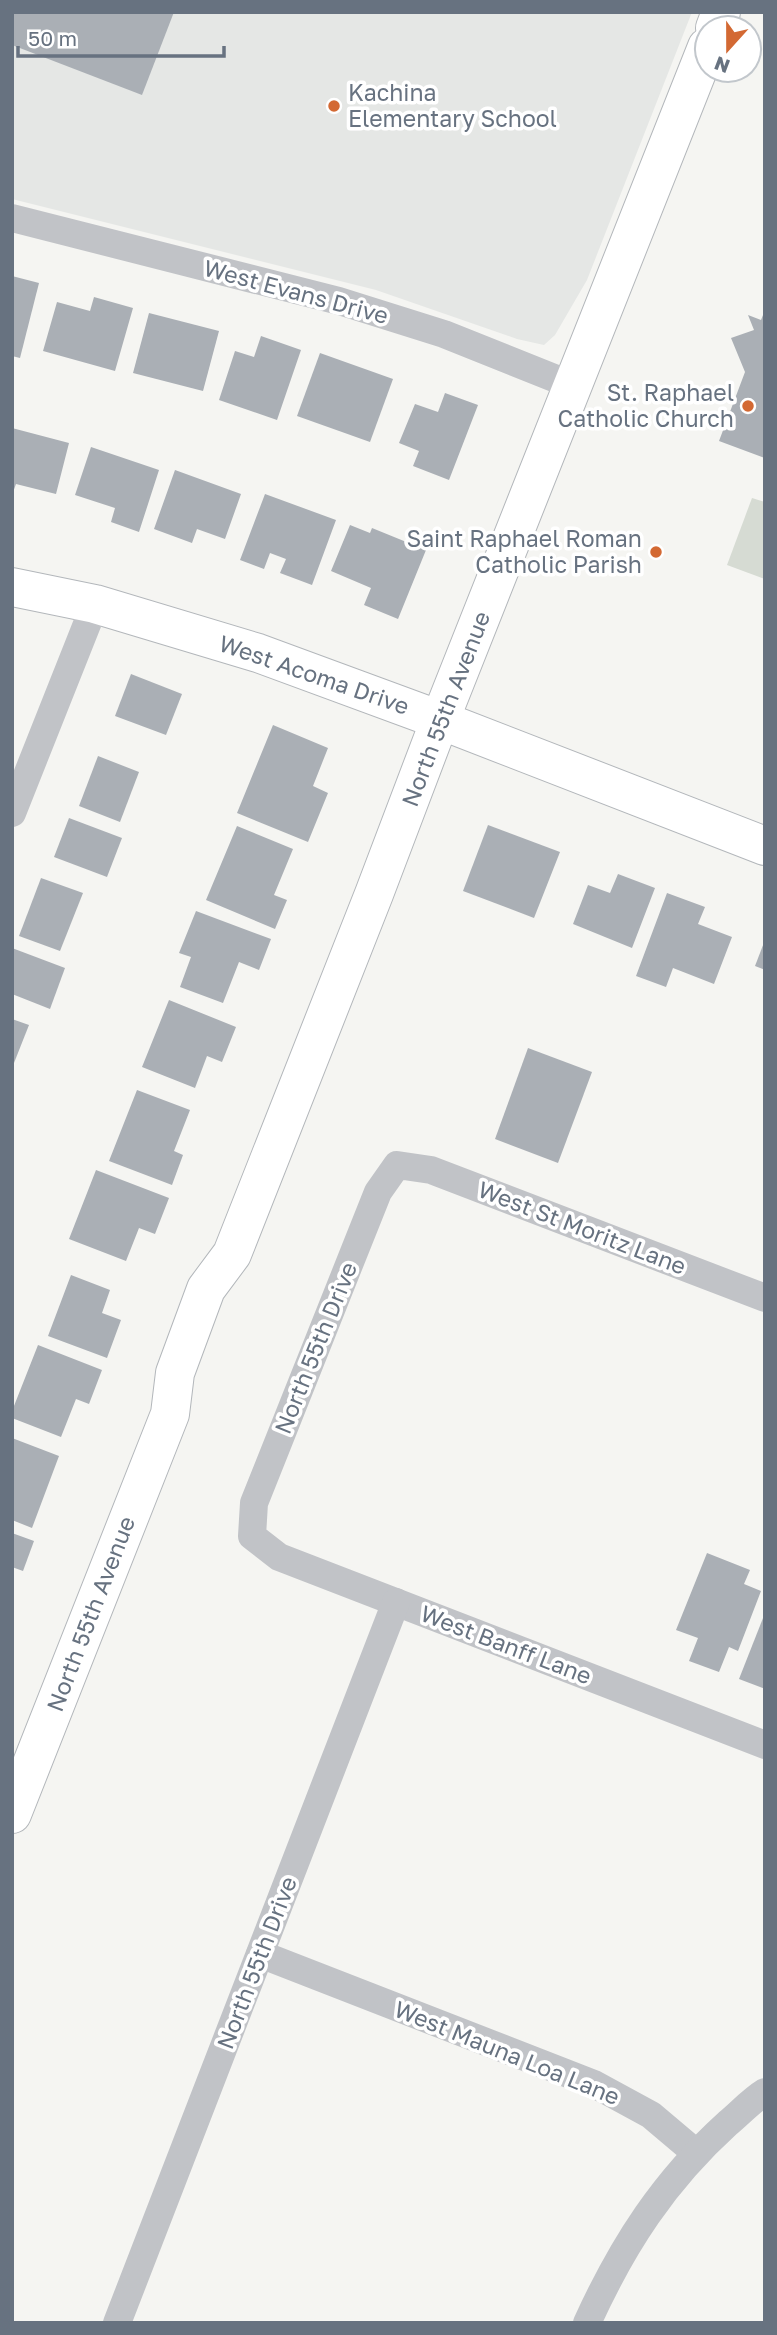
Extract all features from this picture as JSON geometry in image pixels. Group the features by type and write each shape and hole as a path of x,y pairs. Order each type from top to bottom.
{"street":[{"name":"North 55th Avenue","path":"12,1814 170,1414 175,1373 206,1289 232,1254 693,83"},
{"name":"West Evans Drive","path":"12,219 339,301 444,334 574,386"},
{"name":"West Acoma Drive","path":"12,587 95,604 258,653 440,720 765,846"},
{"path":"12,813 95,604"},
{"name":"West St Moritz Lane","path":"397,1165 431,1170 765,1298"},
{"name":"North 55th Drive","path":"252,1536 254,1503 378,1192 397,1165"},
{"name":"West Banff Lane","path":"252,1536 279,1557 765,1745"},
{"name":"North 55th Drive","path":"127,2320 260,1954 396,1602"},
{"name":"West Mauna Loa Lane","path":"260,1954 594,2084 651,2115 695,2153"},
{"path":"587,2323 610,2273 650,2208 695,2153 765,2092"}],"shaded area":[{"name":"Kachina Elementary School","path":"12,12 692,12 587,280 555,335 544,345 517,339 376,290 12,199"},
{"path":"752,498 765,502 765,579 727,565"}],"building":[{"path":"12,12 174,12 142,95 12,45"},
{"path":"12,276 39,283 20,358 12,356"},
{"path":"94,297 133,308 115,371 43,351 57,302 90,311"},
{"name":"St. Raphael Catholic Church","path":"765,310 765,458 719,441 745,372 731,338 754,330 748,315 761,320"},
{"path":"149,313 219,331 203,391 133,373"},
{"path":"261,336 301,350 277,420 219,400 235,351 254,357"},
{"path":"320,353 393,379 370,442 297,416"},
{"path":"445,393 478,405 449,480 413,466 419,451 399,443 415,404 438,412"},
{"path":"12,428 69,443 56,494 16,484 12,495"},
{"path":"91,447 159,470 139,532 111,522 115,508 75,495"},
{"path":"175,470 241,494 225,539 197,529 192,543 154,529"},
{"path":"265,494 336,520 312,585 280,573 286,559 270,553 264,569 240,560"},
{"path":"350,525 370,533 372,528 426,550 398,619 364,605 371,588 331,571"},
{"path":"131,674 182,694 166,735 115,716"},
{"path":"273,725 328,748 313,786 328,793 308,842 237,813"},
{"path":"98,756 139,772 120,822 79,806"},
{"path":"69,818 122,838 107,877 54,857"},
{"path":"488,825 560,852 534,918 463,891"},
{"path":"237,826 293,849 274,895 287,900 275,929 206,900"},
{"path":"618,874 655,888 632,948 573,924 588,885 610,893"},
{"path":"41,878 83,893 60,951 19,936"},
{"path":"667,893 705,907 698,924 732,937 714,984 673,968 666,987 636,976"},
{"path":"196,911 271,939 259,970 239,962 223,1003 180,987 191,957 179,953"},
{"path":"765,940 765,970 755,966"},
{"path":"12,948 65,968 50,1009 12,994"},
{"path":"169,1000 236,1027 222,1062 207,1056 195,1088 142,1067"},
{"path":"12,1019 29,1025 12,1068"},
{"path":"528,1048 592,1072 558,1163 495,1139"},
{"path":"137,1090 190,1110 174,1151 183,1155 172,1185 109,1161"},
{"path":"96,1170 169,1198 155,1234 139,1228 126,1261 69,1239"},
{"path":"71,1275 110,1290 102,1313 121,1320 107,1358 48,1336"},
{"path":"38,1345 102,1370 89,1404 76,1399 61,1437 12,1418 12,1411"},
{"path":"12,1438 59,1456 32,1528 12,1520"},
{"path":"12,1533 34,1541 23,1571 12,1567"},
{"path":"707,1553 750,1570 744,1584 761,1591 738,1651 729,1647 719,1672 689,1661 698,1638 676,1630"},
{"path":"765,1613 765,1689 739,1679"}],"place":[{"name":"Kachina Elementary School","path":"334,106"},
{"name":"St. Raphael Catholic Church","path":"748,406"},
{"name":"Saint Raphael Roman Catholic Parish","path":"656,552"}]}
